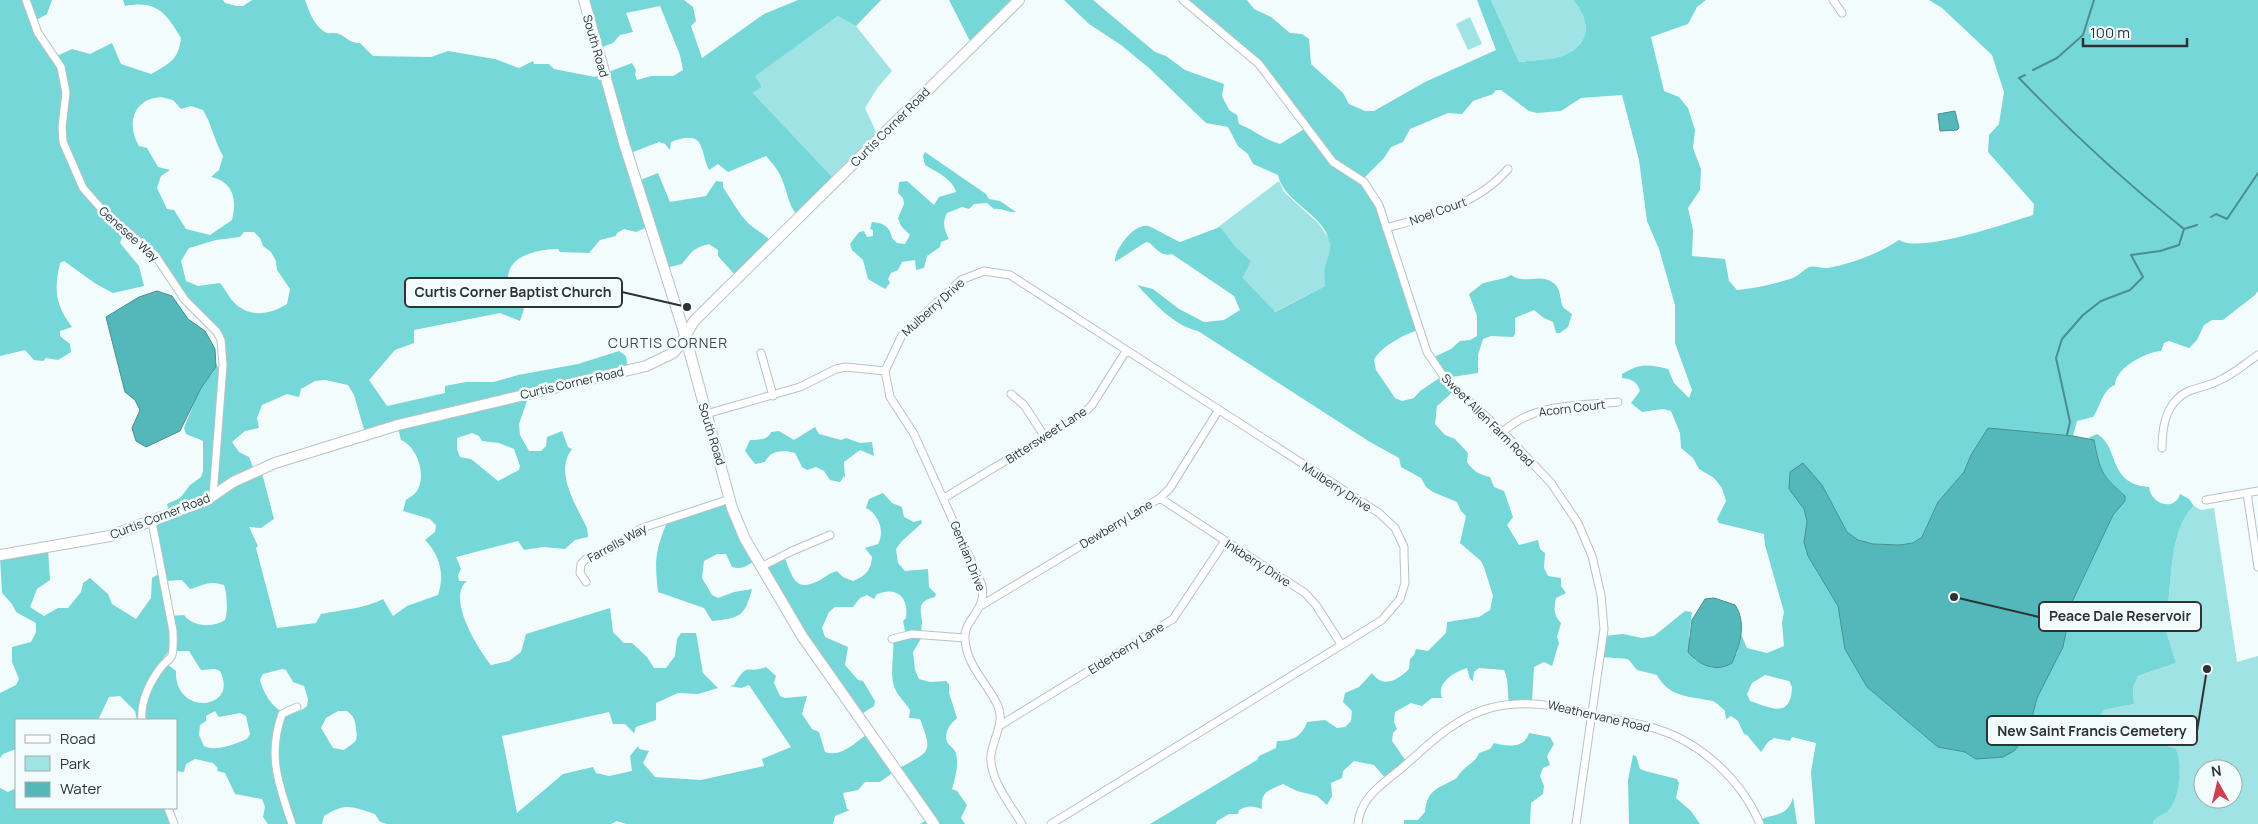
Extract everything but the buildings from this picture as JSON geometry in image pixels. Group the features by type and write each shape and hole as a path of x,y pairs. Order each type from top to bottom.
{"street":[{"name":"Genesee Way","path":"26,0 38,33 61,67 66,93 62,127 63,142 83,188 105,213 155,255 185,300 217,332 221,340 223,365 213,496"},
{"name":"South Road","path":"584,0 624,143 685,335 730,499 745,538 802,636 934,824"},
{"name":"Curtis Corner Road","path":"0,555 98,539 152,522 213,496 248,474 274,463 398,425 650,364 673,353 694,321 1019,0"},
{"name":"Sweet Allen Farm Road","path":"1183,0 1259,64 1333,162 1339,168 1357,176 1368,186 1379,205 1427,352 1446,380 1503,432 1561,496 1578,523 1592,556 1601,595 1604,629 1576,824"},
{"path":"1833,0 1842,13"},
{"name":"Noel Court","path":"1386,228 1456,206 1474,198 1492,187 1508,169"},
{"name":"Mulberry Drive","path":"884,371 902,334 961,280 984,271 1010,275 1218,411 1379,513 1395,528 1404,547 1405,583 1400,599 1382,620 1051,824"},
{"name":"Bittersweet Lane","path":"944,498 1083,414 1092,405 1126,351"},
{"path":"761,353 773,396"},
{"path":"2162,448 2162,428 2166,414 2176,400 2186,392 2223,379 2258,355"},
{"path":"706,414 800,387 836,369 846,367 884,371"},
{"name":"Gentian Drive","path":"884,371 890,397 914,434 982,585 984,595 982,605 965,633 965,638"},
{"path":"1011,394 1024,405 1045,436"},
{"name":"Acorn Court","path":"1503,432 1514,421 1540,410 1618,402"},
{"name":"Dewberry Lane","path":"982,605 1160,498 1170,488 1218,411"},
{"path":"2206,500 2258,491"},
{"path":"2247,493 2258,567"},
{"name":"Inkberry Drive","path":"1160,498 1312,599 1341,644"},
{"name":"Farrells Way","path":"586,582 580,573 581,564 586,559 611,548 647,526 730,499"},
{"path":"142,719 140,710 147,691 162,666 170,658 173,647 172,631 152,522"},
{"path":"761,567 792,550 830,535"},
{"name":"Elderberry Lane","path":"999,726 1173,618 1225,541"},
{"path":"892,639 912,634 965,638 971,663 999,707 999,726 991,754 995,778 1022,824"},
{"name":"Weathervane Road","path":"1358,824 1361,807 1371,794 1433,739 1481,711 1494,707 1535,702 1658,729 1702,751 1725,772 1746,799 1760,824"},
{"path":"292,824 276,776 274,759 278,727 282,714 297,707"},
{"path":"168,809 174,824"}],"green space":[{"path":"1491,0 1573,0 1583,16 1585,32 1583,39 1579,46 1562,56 1519,62"},
{"path":"838,16 856,26 892,71 878,87 865,108 878,136 835,180 753,93 762,87 754,76"},
{"path":"1470,17 1482,44 1468,50 1456,24"},
{"path":"1279,181 1284,192 1319,224 1329,239 1330,257 1325,268 1325,286 1274,312 1243,278 1251,261 1220,228 1217,228"},
{"path":"2194,506 2201,510 2214,508 2237,662 2258,656 2258,824 2153,824 2156,818 2167,811 2175,748 2109,732 2100,725 2097,717 2104,710 2134,704 2133,688 2138,676 2176,663 2159,608 2168,605 2174,552 2186,515"}],"shaded area":[{"path":"0,0 52,0 47,14 33,22 57,56 72,49 90,54 112,43 121,64 151,74 172,60 178,51 181,38 170,21 159,10 145,5 125,6 123,0 223,0 225,3 243,6 252,0 305,0 313,19 323,31 338,33 351,41 360,43 373,56 431,57 448,51 495,59 519,68 533,61 534,64 549,64 554,69 595,77 632,63 636,70 637,80 651,76 673,76 683,70 680,55 660,6 626,13 633,32 620,35 613,43 597,49 584,0 684,0 693,7 696,21 691,26 702,58 764,14 798,0 881,0 856,26 838,16 755,76 762,87 753,93 835,180 797,215 790,203 780,175 766,156 728,172 718,164 709,170 702,148 696,139 690,138 671,142 670,150 665,144 659,142 628,154 638,181 658,173 670,202 706,196 716,181 723,182 723,187 745,220 771,241 736,276 718,256 718,250 709,244 695,249 682,264 665,268 650,226 636,232 624,229 617,233 616,236 600,240 589,253 560,252 558,249 530,253 519,258 512,265 508,274 509,284 514,296 524,309 520,321 500,313 414,330 414,343 395,350 369,380 387,406 445,393 445,386 466,382 494,382 518,375 578,364 619,351 626,356 628,369 527,394 527,401 519,424 520,435 529,451 541,451 546,446 547,437 562,431 568,447 572,449 567,458 566,478 573,499 587,528 588,537 575,540 565,549 543,547 524,550 518,541 456,557 461,569 458,575 459,581 467,581 461,589 462,611 472,636 491,665 509,661 521,652 526,634 610,608 613,632 624,643 632,643 647,657 654,668 666,668 675,656 677,639 681,633 696,633 703,673 718,688 698,694 678,693 656,703 656,720 636,727 634,733 625,724 613,724 609,712 502,736 517,813 563,774 593,767 596,773 609,776 632,771 630,756 638,746 639,749 649,751 643,763 655,777 701,780 764,766 762,759 791,747 749,685 741,688 730,686 734,685 745,670 766,667 776,676 774,683 780,696 785,698 807,696 802,714 812,729 819,732 825,752 837,753 843,751 870,732 894,772 880,782 865,782 858,790 843,793 847,809 850,810 835,816 833,824 626,824 617,821 611,824 387,824 380,822 375,814 360,809 344,807 324,816 322,824 268,824 263,817 265,807 262,799 235,794 225,773 217,771 218,768 213,763 195,759 186,764 184,772 178,771 178,719 137,719 135,711 120,696 109,697 98,719 15,719 15,749 3,754 0,758 0,693 16,685 19,679 12,662 12,647 31,642 36,632 36,623 16,612 12,604 2,593 0,557 48,549 50,580 37,589 30,607 44,616 58,608 68,608 81,592 83,583 90,578 108,594 112,604 136,619 151,598 152,578 162,572 155,524 171,517 167,504 180,498 190,485 201,477 203,471 203,441 186,434 184,428 200,388 214,371 215,362 221,373 222,340 184,298 167,271 125,228 120,243 139,266 144,286 113,293 96,284 64,261 60,263 57,296 62,311 72,327 60,331 60,336 70,344 71,352 58,360 46,358 43,361 34,360 25,350 0,356","holes":["161,97 173,100 181,109 191,106 203,110 206,116 223,156 219,170 211,177 225,183 234,199 232,220 210,235 186,229 174,210 167,209 157,188 161,176 170,170 158,167 147,148 139,146 135,138 133,129 135,114 144,102","244,232 254,232 260,238 263,246 271,252 276,261 277,270 290,289 287,304 265,313 250,312 237,305 220,283 198,286 186,281 181,261 189,248 216,240 240,237","325,380 348,385 354,395 365,433 397,424 401,440 407,443 416,454 420,468 420,483 414,494 406,500 403,511 430,519 436,525 435,532 425,540 438,559 441,573 440,588 438,595 407,606 393,616 383,599 362,607 321,614 316,623 277,628 256,548 258,546 249,527 261,528 274,519 262,473 254,470 249,457 239,452 232,442 245,431 259,428 257,418 262,405 287,394 299,397 301,389 315,381","472,433 479,436 482,441 499,443 514,449 520,466 519,470 498,481 471,459 460,457 457,449 457,438","182,580 190,589 210,583 224,585 227,602 225,620 220,623 203,625 193,622 184,615 170,616 165,581","169,651 189,651 201,670 215,669 220,671 224,684 221,694 214,700 205,703 194,701 185,696 178,686 176,671 162,660","282,669 286,670 293,682 304,686 308,699 307,706 291,713 277,708 271,703 263,688 260,680 263,674","215,711 219,717 240,713 246,716 250,734 247,739 231,745 209,748 204,746 199,735 200,725 206,721 206,716","338,711 347,711 355,720 356,739 354,743 344,750 333,748 321,728 326,718"]},
{"path":"949,0 1018,0 972,45"},
{"path":"1064,0 1093,0 1155,52 1166,56 1185,70 1224,84 1222,96 1229,110 1237,115 1239,124 1280,144 1306,128 1271,78 1185,0 1247,0 1254,9 1271,17 1290,33 1302,34 1309,39 1311,64 1343,93 1349,104 1365,111 1374,111 1425,82 1496,50 1477,0 1491,0 1519,62 1562,56 1579,46 1585,32 1585,24 1579,8 1573,0 1706,0 1697,7 1688,24 1651,37 1664,91 1679,97 1688,108 1695,130 1693,148 1701,169 1700,190 1688,208 1693,230 1692,256 1725,259 1729,281 1737,290 1765,286 1793,278 1811,267 1828,268 1847,263 1874,254 1899,240 1910,243 1925,243 1944,240 1964,236 2033,215 2034,204 1988,152 1989,135 1999,124 2004,92 1992,55 1942,8 1929,0 2258,0 2258,291 2255,295 2223,320 2212,320 2204,325 2197,340 2189,348 2169,341 2164,343 2161,351 2147,354 2132,362 2120,373 2115,385 2104,394 2093,417 2077,421 2073,436 1988,429 1971,455 1964,472 1938,502 1922,537 1913,543 1899,545 1873,544 1858,540 1847,532 1822,485 1789,489 1804,509 1807,521 1804,542 1808,556 1838,606 1845,649 1867,687 1938,747 1965,752 1976,759 2029,729 2037,698 2063,647 2072,602 2113,515 2121,506 2125,496 2106,477 2100,465 2094,440 2088,438 2097,434 2104,440 2120,472 2126,479 2149,487 2153,498 2163,504 2173,503 2180,494 2189,499 2194,506 2186,515 2177,538 2168,605 2159,608 2176,663 2138,676 2133,688 2134,704 2104,710 2098,718 2101,725 2109,732 2175,748 2179,762 2179,781 2171,807 2157,818 2153,824 1815,824 1811,772 1816,743 1792,737 1790,741 1774,738 1768,742 1761,752 1744,734 1738,721 1731,716 1726,719 1725,711 1715,702 1688,697 1674,692 1662,683 1657,675 1637,670 1627,659 1601,657 1604,636 1623,634 1642,638 1654,636 1685,611 1692,612 1689,637 1695,660 1712,668 1726,666 1737,653 1741,634 1747,648 1767,653 1784,646 1782,622 1784,612 1765,545 1764,534 1719,523 1717,519 1726,501 1722,488 1714,478 1699,469 1693,458 1681,448 1680,433 1671,411 1663,409 1642,412 1631,403 1640,391 1637,385 1631,380 1622,378 1622,374 1639,366 1655,366 1668,369 1674,383 1689,398 1692,390 1675,343 1675,305 1659,249 1647,221 1639,160 1622,95 1581,98 1561,111 1537,113 1529,111 1501,90 1496,90 1493,94 1473,101 1462,114 1448,113 1410,129 1403,142 1391,147 1384,158 1363,179 1373,193 1418,330 1387,346 1374,360 1376,370 1395,398 1402,401 1414,398 1420,391 1441,377 1432,358 1451,349 1460,341 1470,340 1477,336 1477,316 1469,294 1483,283 1511,275 1521,279 1547,280 1557,287 1563,307 1572,314 1568,327 1560,333 1556,333 1553,322 1534,310 1515,318 1515,334 1513,337 1491,336 1483,339 1478,355 1478,373 1445,378 1455,390 1437,406 1435,424 1445,435 1455,439 1468,453 1467,462 1474,470 1490,477 1494,487 1504,491 1513,517 1507,525 1519,545 1538,540 1540,549 1545,553 1544,568 1548,576 1561,578 1561,586 1566,593 1556,598 1555,611 1561,623 1557,637 1559,643 1552,666 1544,662 1534,667 1532,701 1509,703 1504,670 1479,668 1474,672 1473,681 1470,679 1467,668 1452,675 1444,683 1441,693 1442,698 1432,698 1422,706 1411,703 1395,712 1394,722 1397,729 1393,733 1392,741 1406,761 1386,779 1374,765 1354,761 1343,771 1342,778 1331,783 1332,796 1327,805 1317,796 1297,791 1283,784 1266,792 1262,799 1262,809 1245,807 1239,810 1238,814 1229,814 1217,821 1216,824 1150,824 1257,760 1259,756 1276,748 1277,741 1296,737 1307,722 1325,720 1337,728 1345,727 1351,721 1352,711 1343,702 1345,693 1359,687 1372,673 1376,678 1386,682 1400,677 1409,669 1410,659 1416,649 1428,651 1446,633 1447,622 1479,617 1490,610 1493,596 1481,561 1460,543 1466,516 1461,511 1457,502 1426,487 1421,478 1401,467 1399,458 1370,442 1198,331 1172,319 1137,285 1153,289 1179,309 1204,322 1224,320 1240,310 1234,296 1172,254 1168,255 1160,252 1150,243 1146,242 1115,262 1118,251 1126,238 1143,226 1148,226 1180,242 1220,227 1235,246 1251,261 1243,278 1275,312 1325,286 1325,269 1330,245 1326,232 1320,223 1288,193 1278,175 1253,164 1248,154 1238,146 1228,127 1206,123 1149,68 1121,45 1089,24","holes":["1765,675 1789,681 1792,687 1791,697 1788,704 1778,709 1750,701 1747,694 1752,683"]},
{"path":"925,152 986,194 989,199 1000,201 1016,212 994,209 987,203 974,204 969,209 962,207 947,213 944,226 949,239 941,242 940,247 927,256 924,268 916,270 915,260 902,262 898,270 891,273 888,279 890,283 885,289 868,279 863,260 852,250 850,244 859,232 864,231 867,237 873,236 873,230 870,229 872,222 885,226 897,243 905,244 910,235 901,226 898,218 904,204 903,198 898,193 899,182 907,181 934,205 939,197 956,192 947,179 925,165 923,156"},
{"path":"815,427 819,434 841,440 846,438 860,443 872,442 874,456 860,450 844,462 845,479 844,476 840,482 830,480 824,471 816,467 807,470 802,467 795,453 786,451 774,453 765,462 755,464 745,451 750,440 765,438 771,432 779,431 794,440"},
{"path":"883,493 892,503 902,507 904,517 914,522 921,520 922,523 896,549 898,563 905,571 928,569 929,587 936,594 935,597 926,600 921,605 922,637 913,652 915,670 919,679 930,682 946,681 949,684 949,693 957,718 950,726 946,735 947,742 955,751 957,760 952,789 957,791 967,805 961,818 965,824 920,824 930,818 898,769 922,755 926,751 927,746 927,739 920,719 909,718 910,710 896,691 892,679 893,640 906,636 903,621 906,618 906,604 900,595 890,591 877,594 874,599 867,595 860,598 853,607 835,607 829,612 822,628 825,637 848,647 845,665 858,680 863,681 875,701 874,706 860,715 763,569 783,555 794,579 802,585 816,582 837,571 843,577 853,581 861,577 869,569 872,557 865,548 878,544 881,534 880,524 874,514 866,508 869,499"},
{"path":"729,498 755,560 744,567 736,568 732,567 726,554 717,554 704,561 702,578 712,595 718,598 734,592 752,589 747,605 740,614 729,619 712,621 704,608 658,592 657,554 669,517"},
{"path":"1529,733 1550,737 1554,744 1547,756 1550,765 1543,768 1540,776 1544,786 1543,794 1531,803 1530,824 1404,824 1404,820 1418,820 1425,812 1428,798 1432,793 1457,778 1475,760 1479,753 1490,749 1494,743 1510,746 1520,744 1527,738"},
{"path":"1633,755 1636,756 1640,769 1677,779 1679,783 1676,798 1691,811 1700,824 1629,824 1628,780"},
{"path":"0,788 8,792 15,788 15,809 170,809 175,824 0,824"},
{"path":"1793,797 1797,824 1760,824 1759,820 1780,813 1788,808"}],"water":[{"path":"1955,111 1959,128 1957,130 1940,131 1938,114"},
{"path":"157,291 172,296 188,319 205,331 215,349 216,367 201,388 180,431 146,447 136,441 132,428 140,410 135,400 125,392 106,317 139,297"},
{"path":"1988,428 2073,436 2094,440 2103,472 2111,483 2125,496 2125,501 2113,515 2072,602 2063,647 2037,698 2029,729 2024,739 2014,751 2003,757 1976,759 1965,752 1938,747 1867,687 1845,649 1838,606 1808,556 1804,542 1807,521 1804,509 1789,489 1790,472 1803,463 1822,485 1847,532 1858,540 1873,544 1899,545 1913,543 1922,537 1938,502 1964,472 1971,455"},
{"path":"1714,598 1735,605 1741,619 1740,641 1732,663 1720,667 1703,664 1688,652 1692,620 1705,599"}],"waterway":[{"path":"2033,70 2057,58 2083,35 2094,0"},
{"path":"2025,75 2019,78 2058,118 2120,175 2184,229"},
{"path":"2211,217 2216,214 2227,219 2258,173"},
{"path":"2067,435 2070,422 2056,358 2062,339 2083,315 2101,301 2130,290 2143,277 2131,255 2160,251 2179,245 2184,229 2197,225"}],"place":[{"name":"Curtis Corner Baptist Church","path":"687,307"},
{"name":"Peace Dale Reservoir","path":"1954,597"},
{"name":"New Saint Francis Cemetery","path":"2207,669"}],"district":[{"name":"CURTIS CORNER","path":"668,342"}]}
